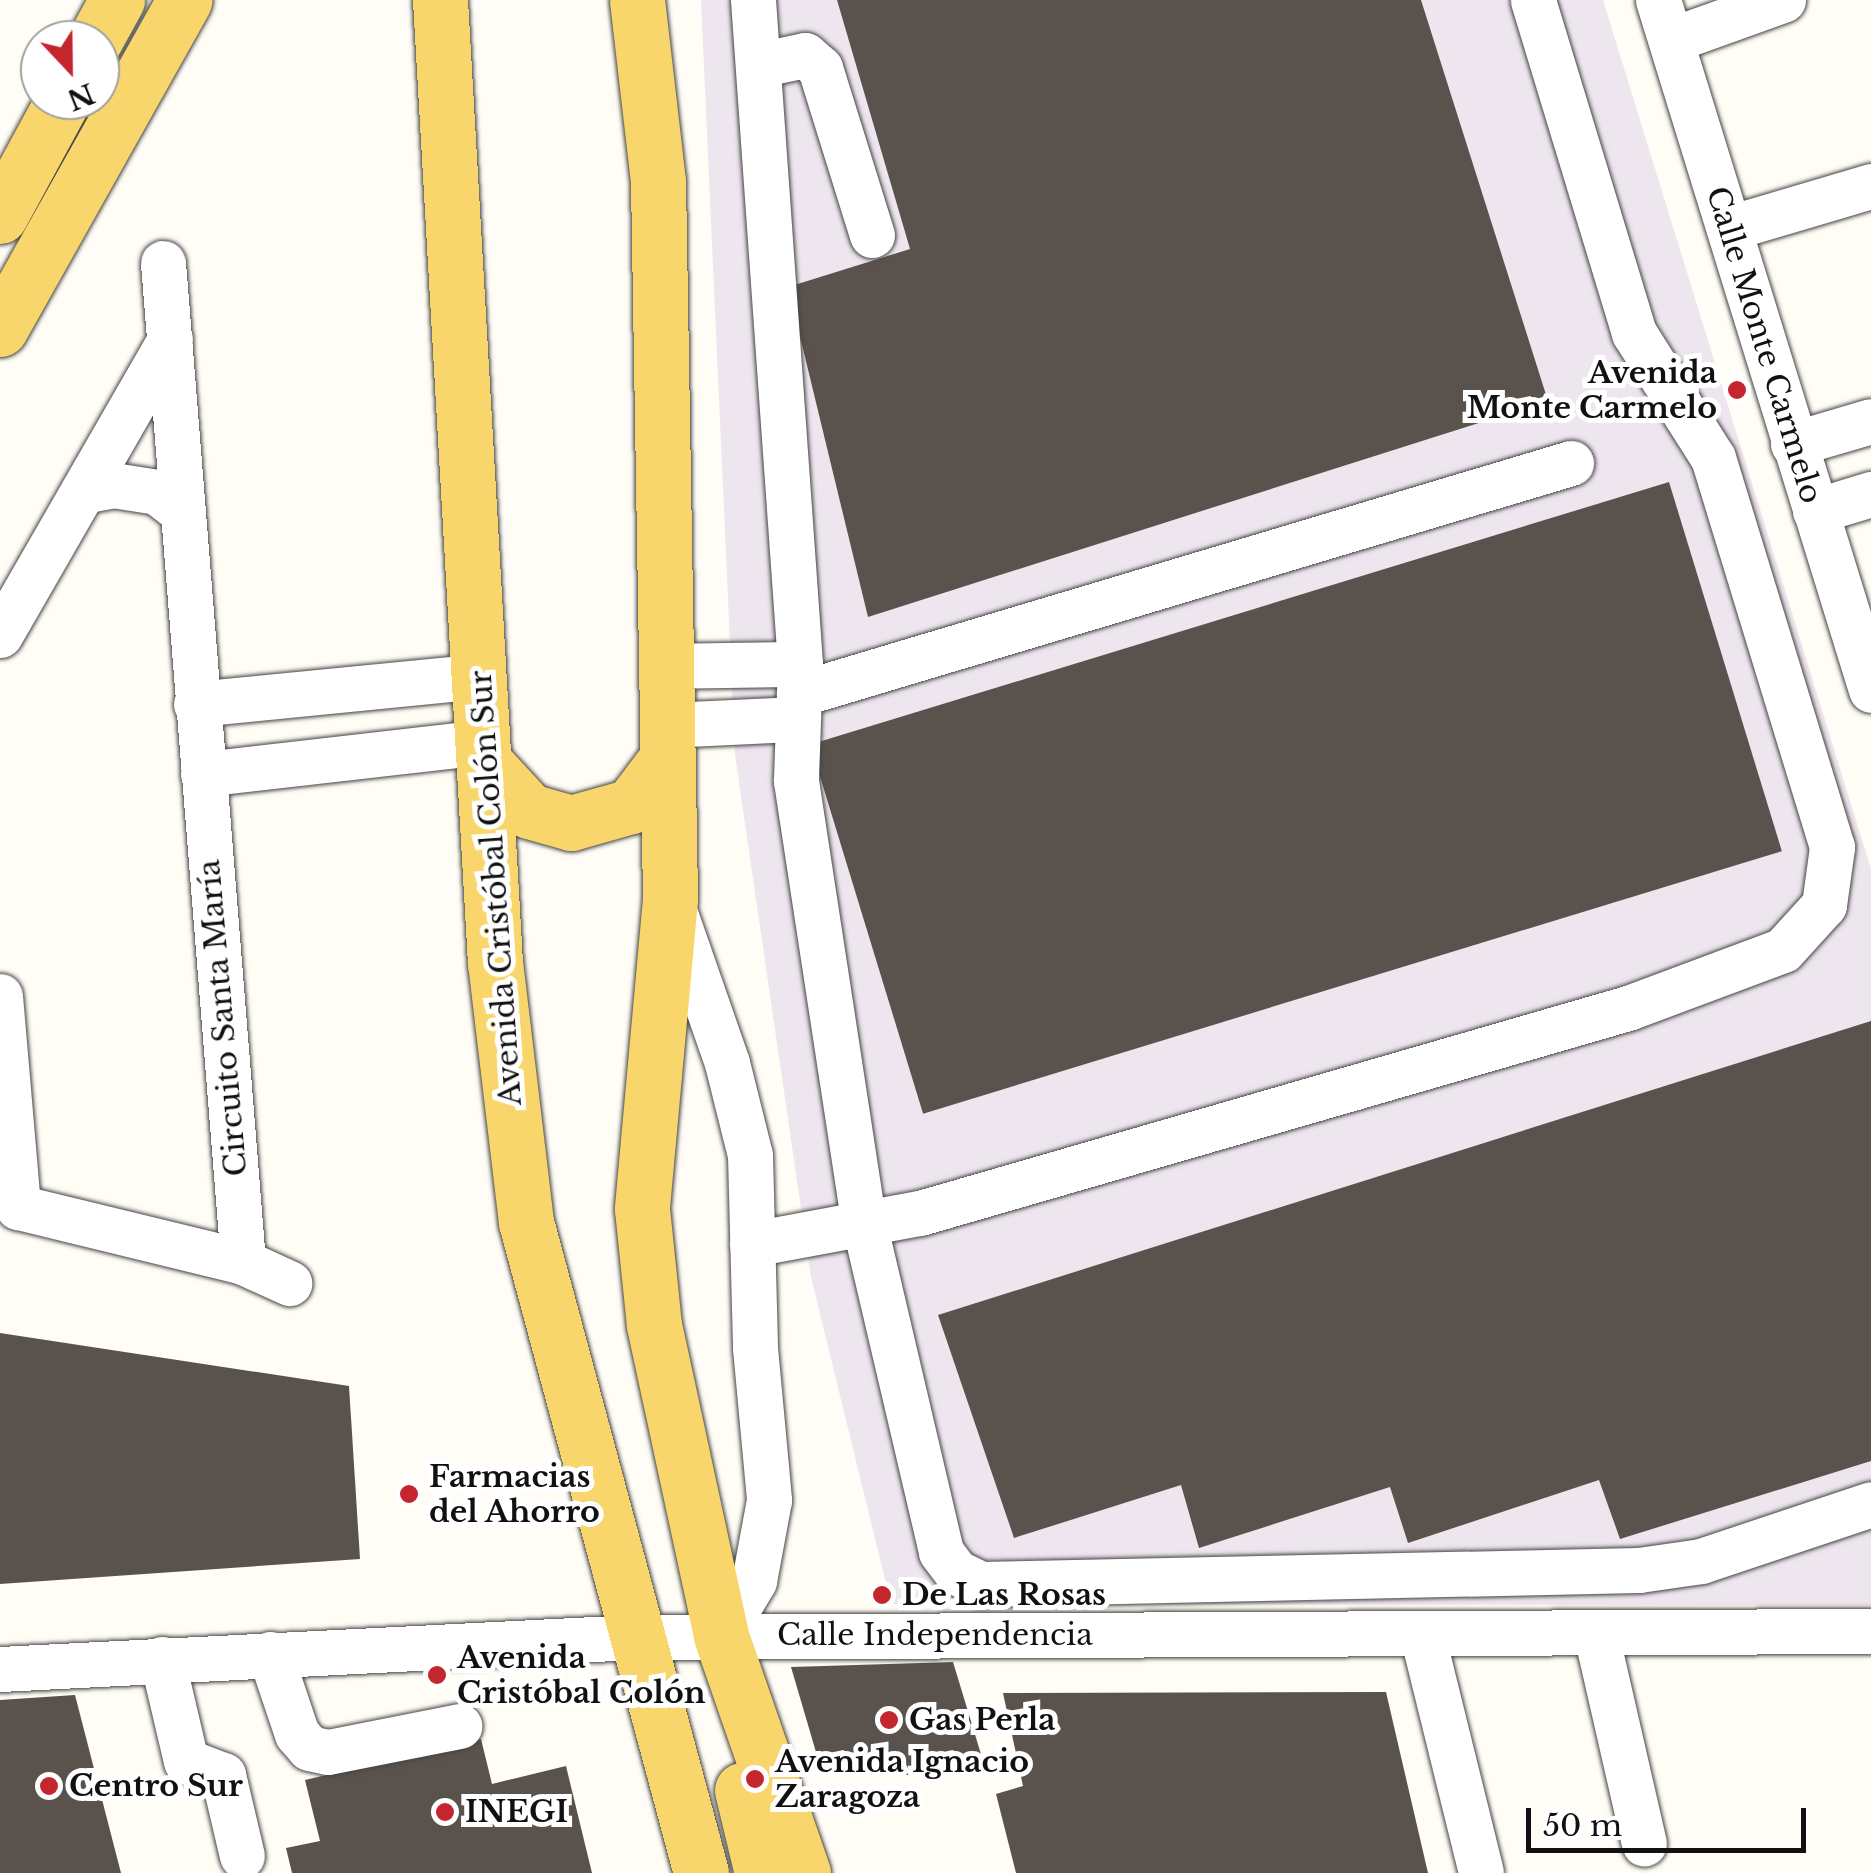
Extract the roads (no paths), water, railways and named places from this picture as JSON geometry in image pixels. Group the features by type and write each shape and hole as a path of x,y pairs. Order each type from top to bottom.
{"main road":[{"path":"0,329 186,0"},
{"path":"636,6 658,181 670,899 642,1208 671,1418 728,1659 803,1873"},
{"name":"Avenida Cristóbal Colón Sur","path":"443,9 495,962 526,1222 633,1637 702,1873"},
{"path":"0,216 52,120"},
{"path":"486,753 520,805 571,823 631,806 668,741"},
{"path":"728,1659 735,1758 762,1873"},
{"path":"652,1701 653,1794 668,1873"}],"street":[{"path":"753,0 799,692 796,780 864,1223 941,1552 956,1572 981,1584 1639,1570 1701,1561 1871,1504"},
{"path":"752,1244 920,1213 1628,1008 1783,950 1824,905 1832,847 1713,458 1634,333 1533,0"},
{"path":"1665,20 1783,0"},
{"name":"Calle Monte Carmelo","path":"1665,20 1871,690"},
{"path":"758,65 805,55 820,68 872,236"},
{"path":"1729,228 1871,186"},
{"name":"Circuito Santa María","path":"164,263 243,1262"},
{"path":"0,635 170,339"},
{"path":"1793,444 1871,421"},
{"path":"668,741 799,692 1571,463"},
{"path":"84,491 113,485 157,492 183,512"},
{"path":"1815,511 1871,494"},
{"path":"667,666 799,692"},
{"path":"196,704 480,676"},
{"path":"203,774 486,753"},
{"path":"670,899 743,1124 768,1525 728,1659"},
{"path":"0,996 18,1207 243,1262 289,1283"},
{"name":"Calle Independencia","path":"0,1669 633,1637 728,1659 1422,1634 1871,1631"},
{"path":"1422,1634 1480,1873"},
{"path":"1596,1634 1644,1844"},
{"path":"270,1654 296,1734 309,1748 328,1752 459,1726"},
{"path":"162,1659 186,1761 223,1775 242,1856"}],"place":[{"name":"Avenida Monte Carmelo","path":"1737,390"},
{"name":"Farmacias del Ahorro","path":"409,1494"},
{"name":"De Las Rosas","path":"882,1595"},
{"name":"Avenida Cristóbal Colón","path":"437,1675"},
{"name":"Gas Perla","path":"889,1720"},
{"name":"Avenida Ignacio Zaragoza","path":"755,1779"},
{"name":"Centro Sur","path":"49,1786"},
{"name":"INEGI","path":"445,1812"}]}
